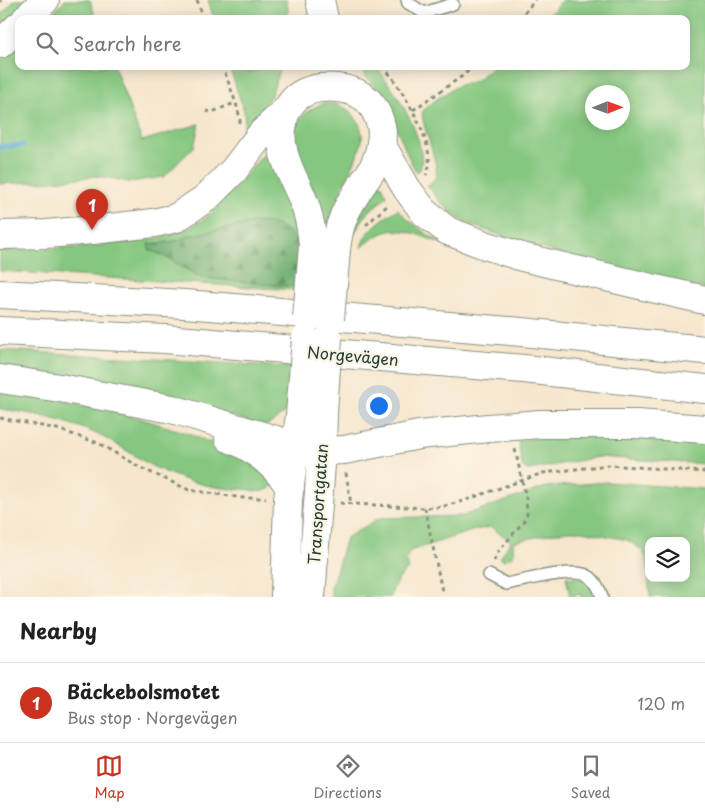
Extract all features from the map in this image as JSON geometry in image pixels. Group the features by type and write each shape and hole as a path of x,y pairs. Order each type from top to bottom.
{"main road":[{"path":"30,15 46,0"},
{"path":"320,0 323,15"},
{"path":"0,44 15,30"},
{"path":"314,70 283,122 281,135 282,149 287,164 312,227 325,248"},
{"path":"311,413 325,248 341,224 355,194 373,168 381,144 382,130 377,116 348,70"},
{"path":"0,235 92,230 154,223 176,218 206,198 234,170 262,133 295,101 316,89 346,89 363,96"},
{"path":"381,144 407,189 425,213 448,231 522,257 705,300"},
{"path":"0,294 214,306 522,332 705,350"},
{"name":"Norgevägen","path":"0,331 165,338 524,369 705,389"},
{"path":"0,379 172,409 296,446 322,451 344,450 419,435 540,424 637,424 705,429"},
{"path":"140,403 170,417 243,443 269,461 290,487"},
{"name":"Transportgatan","path":"285,597 288,499 296,446 311,413"},
{"name":"Transportgatan","path":"311,413 322,451 311,597"}],"lane":[{"path":"407,0 408,3 424,13 453,4"},
{"path":"489,575 506,584 567,572 580,573 590,576 597,584 602,597"}],"path":[{"path":"197,0 203,15"},
{"path":"522,15 535,0"},
{"path":"223,70 239,112"},
{"path":"386,70 413,110 469,70"},
{"path":"206,111 212,112 235,103"},
{"path":"0,418 57,429 98,443 140,467 189,490 243,498"},
{"path":"489,575 498,552 524,521 527,514 526,498 514,446"},
{"path":"364,504 425,508 440,507 543,473 609,465 705,472"},
{"path":"346,475 352,473"},
{"path":"425,508 442,590"}],"green space":[{"path":"15,0 29,0 0,27 0,15"},
{"path":"65,0 90,0 95,15 51,15"},
{"path":"208,0 287,0 289,15 213,15"},
{"path":"562,0 705,0 705,289 590,263 517,241 474,226 456,217 440,202 427,185 432,182 436,172 422,116 423,111 429,105 446,93 457,86 472,82 488,70 690,70 690,15 549,15"},
{"path":"15,49 15,70 115,70 142,141 199,124 194,147 164,177 129,182 98,176 0,184 0,62"},
{"path":"231,70 246,70 247,73 256,70 280,70 271,95 253,123 238,141 245,123 244,111"},
{"path":"362,70 379,70 400,101 420,145 422,159 420,170 416,172 408,156 385,99"},
{"path":"324,103 336,104 347,109 355,117 362,133 362,142 337,199 330,222 322,222 317,199 295,144 295,132 299,121 308,111"},
{"path":"269,148 291,200 301,240 299,243 284,228 191,235 176,241 149,244 149,250 162,255 201,278 296,287 296,290 0,271 0,251 83,247 134,242 168,236 189,228 216,209"},
{"path":"381,183 387,196 367,213 351,238 363,208"},
{"path":"398,209 408,220 443,244 412,233 396,230 378,235 361,248 370,231"},
{"path":"256,222 270,223 280,227 299,243 296,287 201,278 162,255 149,250 148,244 176,241 191,235"},
{"path":"0,350 291,367 288,410 265,426 124,384 0,367"},
{"path":"0,388 126,414 187,433 253,460 274,485 269,489 256,491 211,486 181,478 152,466 113,442 87,430 51,418 0,409"},
{"path":"565,433 705,439 705,464 598,457 529,470 522,466 518,441"},
{"path":"607,482 705,489 705,597 650,597 649,582 690,582 690,537 645,537 645,557 642,550 627,540 582,531 568,531 513,542 514,554 504,560 500,558 511,541 491,527 475,530 410,551 406,560 409,568 397,581 391,597 331,597 331,588 346,538 379,518 462,516 546,487"},
{"path":"566,577 587,579 598,597 581,597 580,594 570,596"}],"waterway":[{"path":"0,147 23,145"}],"place":[{"name":"Bäckebolsmotet","path":"92,230"}]}
